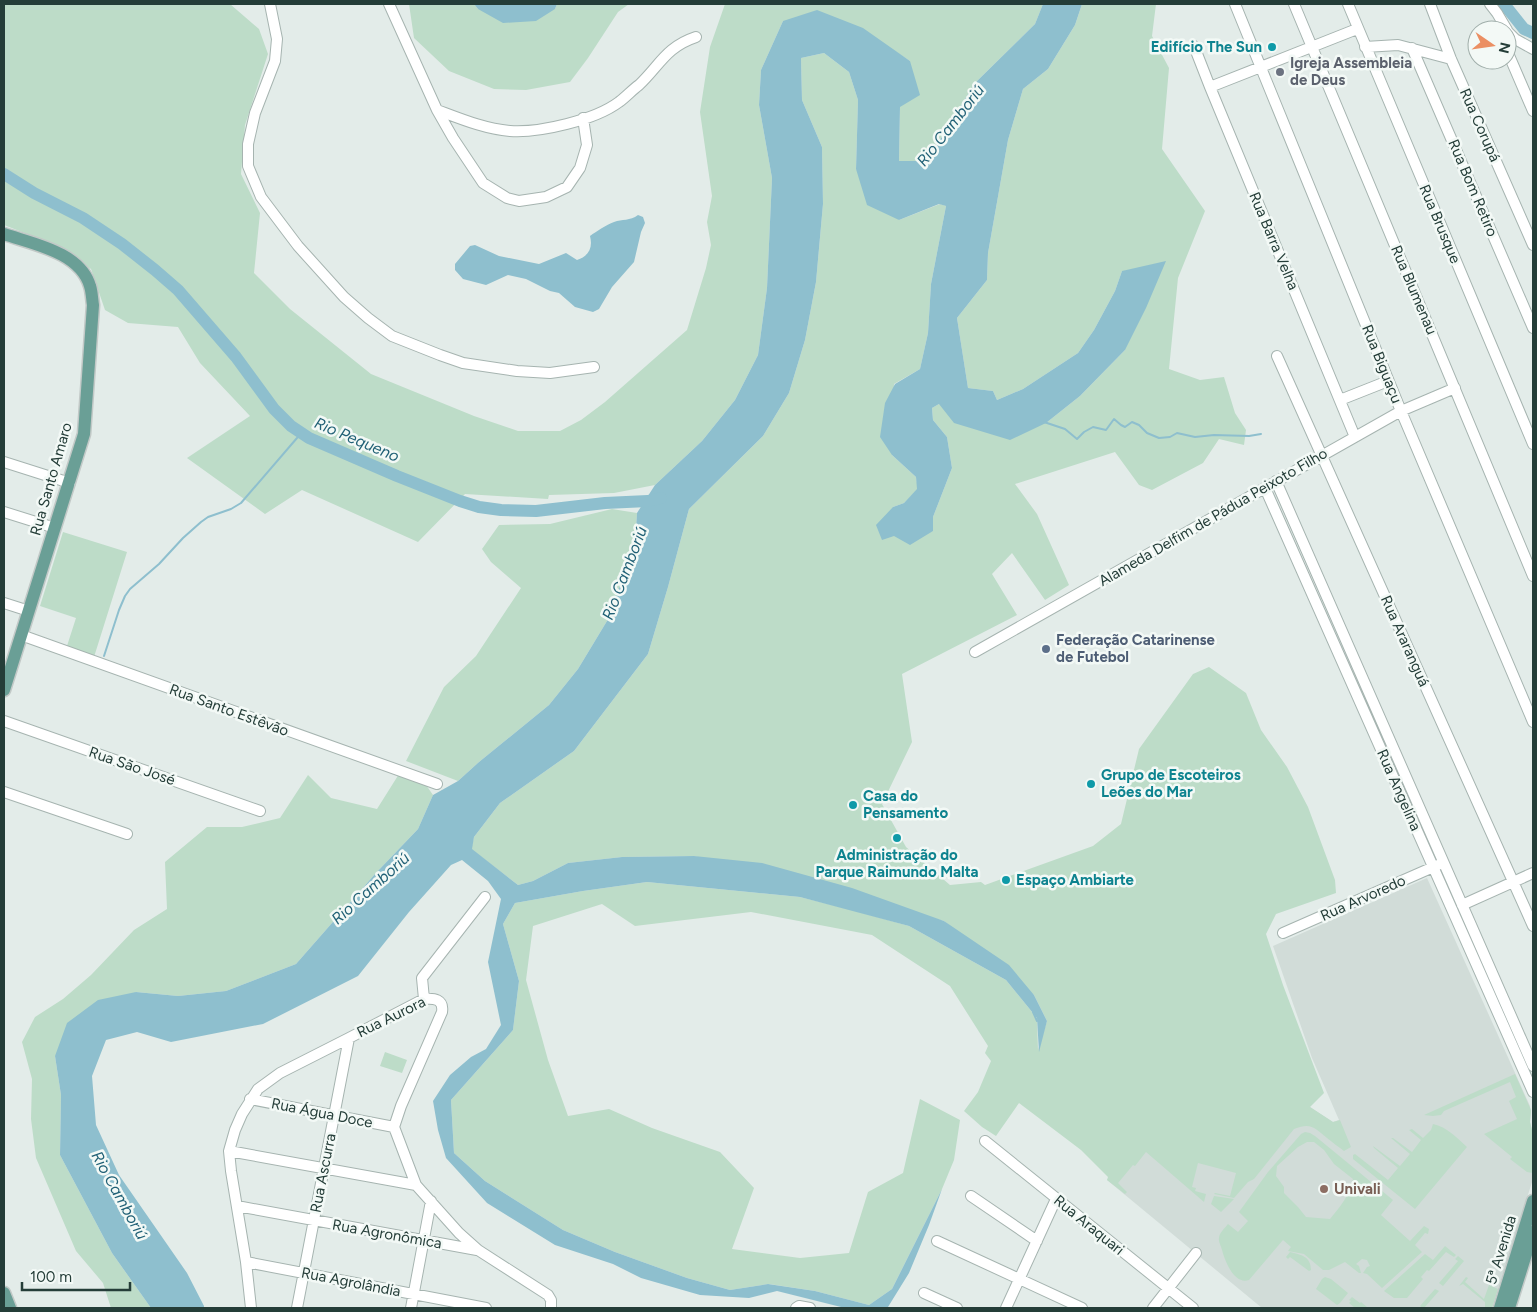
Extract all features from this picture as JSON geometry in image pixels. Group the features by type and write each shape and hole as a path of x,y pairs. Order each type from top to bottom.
{"main road":[{"name":"Rua Santo Amaro","path":"4,234 65,255 80,269 90,284 93,305 84,434 29,611 21,635 8,663 4,690"},
{"name":"5ª Avenida","path":"1500,1308 1533,1201"},
{"name":"5ª Avenida","path":"1509,1308 1533,1232"}],"street":[{"path":"270,4 277,39 275,61 255,113 248,144 248,166 261,197 298,246 344,297 392,336 463,363 517,372 550,373 594,367"},
{"path":"389,4 437,110 453,138 483,183 507,198 519,201 546,198 567,186 580,168 587,145 583,118"},
{"name":"Rua Biguaçu","path":"1235,4 1400,411 1533,722"},
{"name":"Rua Blumenau","path":"1294,4 1533,576"},
{"name":"Rua Brusque","path":"1348,4 1533,444"},
{"name":"Rua Corupá","path":"1430,4 1451,59 1533,245"},
{"path":"1490,4 1500,20"},
{"path":"1210,87 1358,29"},
{"path":"437,110 473,124 510,131 543,130 596,114 618,103 641,82 669,51 696,37"},
{"path":"1517,40 1533,49"},
{"path":"1365,47 1392,45 1412,48 1451,59"},
{"name":"Rua Barra Velha","path":"1194,46 1355,437"},
{"name":"Rua Bom Retiro","path":"1412,48 1533,328"},
{"path":"1515,70 1533,111"},
{"name":"Rua Araranguá","path":"1277,356 1533,926"},
{"path":"1340,400 1388,381"},
{"name":"Alameda Delfim de Pádua Peixoto Filho","path":"975,652 1400,411 1455,388"},
{"path":"4,462 70,483"},
{"name":"Rua Angelina","path":"1276,482 1533,1066"},
{"name":"Rua Angelina","path":"1264,488 1533,1092"},
{"path":"4,512 55,528"},
{"path":"4,603 29,611"},
{"name":"Rua Santo Estêvão","path":"21,635 437,784"},
{"name":"Rua São José","path":"4,721 260,811"},
{"path":"1390,769 1400,764"},
{"path":"4,792 127,834"},
{"name":"Rua Arvoredo","path":"1283,933 1444,863"},
{"path":"1462,905 1533,873"},
{"path":"424,998 422,978 484,897"},
{"name":"Rua Aurora","path":"251,1308 229,1151 238,1122 250,1099 258,1089 280,1072 424,998 438,999 443,1006 442,1012 401,1106 394,1127"},
{"name":"Rua Ascurra","path":"297,1308 349,1038"},
{"name":"Rua Água Doce","path":"250,1099 394,1127"},
{"path":"394,1127 416,1185 459,1233 478,1250 548,1295 551,1300 551,1308"},
{"name":"Rua Araquari","path":"985,1142 1193,1308"},
{"path":"229,1151 416,1185"},
{"path":"971,1196 1037,1241"},
{"path":"1006,1308 1056,1199"},
{"path":"411,1308 431,1202"},
{"name":"Rua Agronômica","path":"237,1206 478,1250"},
{"path":"937,1241 1082,1308"},
{"path":"1153,1308 1196,1253"},
{"name":"Rua Agrolândia","path":"246,1262 486,1308"},
{"path":"924,1293 957,1308"},
{"path":"796,1308 799,1306 810,1308"}],"shaded area":[{"name":"Univali","path":"1427,878 1530,1106 1530,1122 1533,1134 1533,1179 1492,1308 1262,1308 1107,1180 1147,1141 1310,1107 1333,1122 1339,1120 1312,1058 1273,946"}],"green space":[{"path":"4,4 230,4 259,29 268,54 245,125 241,174 260,213 254,273 290,309 371,374 474,416 518,431 560,431 581,420 605,402 687,330 711,245 707,222 712,196 700,112 710,47 725,4 1043,4 1035,24 975,83 927,161 899,161 900,107 910,61 893,50 783,21 761,70 759,105 772,178 767,288 758,355 735,400 702,441 655,485 614,493 549,495 548,499 465,494 418,542 302,490 265,514 187,458 250,416 200,363 178,327 128,323 105,310 91,269 63,248 4,225"},
{"path":"409,4 474,4 478,9 555,9 557,4 629,4 618,12 570,82 526,90 494,89 449,71 414,38"},
{"path":"1082,4 1156,4 1152,36 1169,68 1162,149 1205,211 1178,278 1169,369 1200,380 1224,377 1235,413 1246,430 1244,445 1219,439 1203,463 1152,490 1139,485 1115,452 1015,484 1037,514 1069,585 1045,600 1012,553 992,574 1017,615 902,674 912,742 882,804 906,847 950,885 981,882 985,885 1093,846 1121,824 1139,749 1193,674 1209,667 1246,693 1261,730 1287,767 1308,807 1335,880 1336,893 1276,914 1266,934 1283,985 1324,1093 1310,1107 1333,1122 1340,1120 1351,1147 1344,1151 1319,1131 1309,1126 1294,1129 1254,1179 1248,1182 1234,1198 1214,1194 1230,1196 1236,1173 1198,1163 1192,1187 1196,1188 1195,1191 1206,1194 1204,1202 1146,1152 1118,1183 1127,1192 1125,1194 1107,1180 1108,1177 1081,1150 1019,1103 996,1136 982,1127 964,1111 978,1092 991,1061 985,1053 988,1046 950,986 872,935 751,912 635,926 602,904 533,926 526,980 548,1060 568,1116 609,1109 652,1128 720,1152 754,1188 732,1249 800,1258 849,1253 868,1192 903,1173 920,1099 960,1120 954,1160 942,1189 892,1289 869,1305 815,1291 769,1284 730,1290 687,1278 615,1252 563,1230 485,1181 454,1153 451,1100 513,1030 519,981 503,924 515,903 647,882 800,897 909,926 1006,980 1037,1018 1038,1050 1047,1021 1034,995 944,921 694,856 622,857 568,863 533,881 518,885 471,849 474,837 500,803 574,751 648,654 689,509 763,436 789,393 805,340 816,282 823,204 822,147 802,100 801,58 824,53 849,72 858,100 856,169 899,220 940,204 946,206 931,284 928,333 920,369 894,384 892,455 916,477 918,489 904,503 893,507 894,536 933,531 933,517 952,468 947,437 933,420 932,408 939,404 1046,423 1080,396 1125,350 1122,271 1115,291 1094,330 1078,353 1023,389 997,400 993,391 968,388 957,318 987,280 988,253 1008,140 1023,89 1048,69 1075,25"},
{"path":"612,509 637,513 635,545 607,621 578,669 549,705 458,781 406,761 444,687 476,656 521,588 491,562 482,549 499,525 550,524"},
{"path":"63,532 127,552 94,657 66,649 76,618 40,606"},
{"path":"399,774 426,785 433,795 418,829 375,874 296,964 226,991 178,996 136,992 55,1056 61,1095 60,1155 112,1253 151,1308 111,1308 103,1283 76,1251 36,1158 31,1119 32,1079 22,1042 35,1017 63,999 91,975 134,930 167,909 165,862 207,827 242,827 280,818 308,775 331,798 377,809"},
{"path":"385,1052 407,1060 402,1073 380,1066"},
{"path":"1515,1074 1531,1110 1533,1173 1527,1172 1510,1159 1512,1157 1484,1134 1517,1119 1509,1101 1516,1097 1510,1082 1444,1111 1441,1115 1424,1115"},
{"path":"1433,1124 1447,1130 1467,1147 1415,1209 1353,1159 1355,1154 1388,1180 1398,1168 1373,1146 1400,1166 1410,1154 1391,1138 1412,1152 1421,1140 1409,1130 1412,1129 1423,1138 1431,1130"},
{"path":"1305,1132 1315,1136 1393,1200 1381,1215 1410,1241 1424,1226 1429,1229 1428,1234 1425,1233 1415,1245 1422,1252 1382,1288 1367,1274 1363,1273 1370,1266 1367,1260 1362,1259 1356,1264 1359,1266 1361,1273 1345,1262 1329,1270 1323,1270 1304,1254 1288,1251 1291,1247 1283,1240 1249,1280 1239,1279 1228,1266 1219,1242 1220,1234 1228,1224 1238,1232 1248,1221 1239,1212 1268,1172 1301,1134","holes":["1307,1142 1314,1142 1324,1150 1334,1164 1353,1179 1347,1195 1330,1219 1306,1217 1284,1193 1284,1187 1276,1176 1277,1166 1298,1147"]},
{"path":"1214,1196 1234,1199 1221,1212 1211,1204"},
{"path":"1445,1246 1456,1255 1454,1257 1446,1252 1421,1277 1423,1279 1407,1298 1394,1298 1384,1291 1425,1254 1433,1260"},
{"path":"1290,1252 1307,1259 1311,1265 1311,1270 1309,1271 1290,1257 1288,1259 1286,1257"},
{"path":"1458,1256 1464,1261 1443,1286 1439,1283 1458,1261 1455,1259"},
{"path":"1325,1277 1331,1279 1348,1293 1337,1305 1316,1289"},
{"path":"1466,1277 1468,1278 1465,1282 1484,1299 1489,1285 1498,1289 1492,1308 1485,1308 1485,1302 1463,1284 1459,1286"},
{"path":"1435,1289 1439,1291 1424,1308 1420,1306"},
{"path":"1352,1297 1367,1307 1355,1308 1349,1303"}],"water":[{"path":"474,4 557,4 555,9 536,21 503,23 478,9"},
{"name":"Rio Camboriú","path":"1043,4 1082,4 1075,25 1048,69 1023,89 1008,140 988,253 987,280 957,318 968,388 993,391 997,400 1023,389 1078,353 1094,330 1115,291 1122,271 1166,261 1146,308 1125,350 1080,396 1046,423 1010,440 954,423 939,404 932,408 933,420 947,437 952,468 933,517 933,531 910,545 894,536 882,540 876,525 893,507 904,503 917,489 916,477 892,455 880,437 885,403 895,384 920,369 928,333 931,284 946,206 939,204 899,220 867,205 856,169 858,100 849,72 824,53 801,58 802,100 822,147 823,204 816,282 805,340 789,393 763,436 689,509 648,654 574,751 500,803 474,837 472,849 518,885 533,881 568,863 622,857 694,856 762,863 852,888 944,921 1009,965 1034,995 1047,1021 1039,1052 1037,1018 1006,980 909,926 800,897 647,882 515,903 503,924 519,981 513,1030 451,1100 454,1153 485,1181 563,1230 615,1252 687,1278 730,1290 768,1284 815,1291 869,1305 892,1289 942,1189 909,1273 888,1307 845,1308 777,1291 749,1298 700,1295 641,1278 613,1264 555,1245 487,1203 446,1158 438,1130 433,1101 450,1075 471,1057 486,1049 501,1025 488,962 501,899 488,881 462,860 451,865 409,912 358,976 263,1024 171,1042 137,1032 106,1040 92,1076 96,1125 119,1175 187,1273 204,1306 204,1308 151,1308 112,1253 60,1155 61,1095 55,1056 67,1023 98,1000 136,992 178,996 226,991 296,964 375,874 418,829 433,795 458,781 549,705 578,669 607,621 635,545 637,513 655,485 702,441 735,400 758,355 767,288 772,178 759,105 761,70 783,21 817,10 863,28 910,61 920,95 900,107 899,161 927,161 975,83 1035,24"},
{"path":"638,215 643,217 645,223 634,262 612,287 599,309 593,312 575,307 559,293 550,291 526,279 508,275 486,285 463,279 455,270 455,264 470,246 475,245 499,256 539,264 566,253 577,260 585,256 589,251 591,244 590,236 611,223"}],"waterway":[{"path":"1504,4 1524,29 1533,33"},
{"name":"Rio Pequeno","path":"4,174 34,193 83,218 122,244 155,270 178,290 236,357 274,409 291,426 309,438 397,476 479,507 536,511 605,503 648,501 661,498"},
{"path":"1044,422 1065,429 1077,439 1093,427 1106,430 1114,419 1125,427 1132,422 1139,425 1147,433 1159,438 1170,437 1177,433 1195,437 1261,434"},
{"path":"104,656 119,610 130,589 159,564 201,522 208,517 231,509 241,503 297,438 303,434"},
{"path":"1033,1012 1037,1021"}],"place":[{"name":"Edifício The Sun","path":"1272,47"},
{"name":"Igreja Assembleia de Deus","path":"1280,72"},
{"name":"Federação Catarinense de Futebol","path":"1046,649"},
{"name":"Grupo de Escoteiros Leões do Mar","path":"1091,784"},
{"name":"Casa do Pensamento","path":"853,805"},
{"name":"Administração do Parque Raimundo Malta","path":"897,838"},
{"name":"Espaço Ambiarte","path":"1006,880"},
{"name":"Univali","path":"1324,1189"}]}
